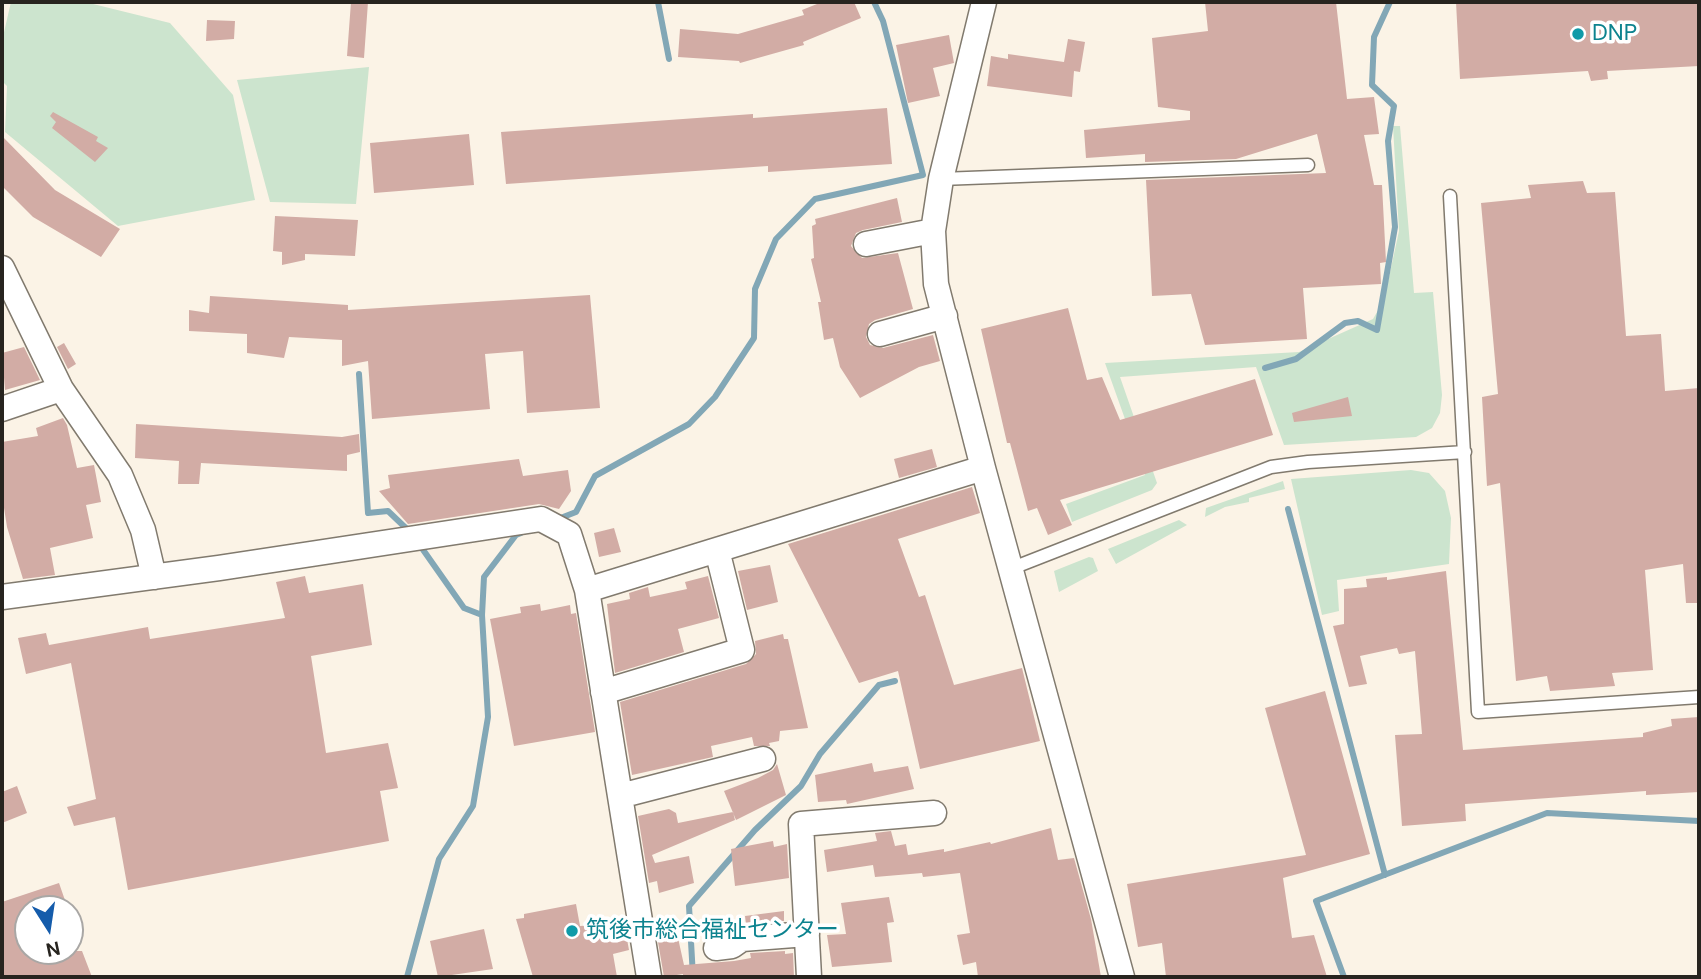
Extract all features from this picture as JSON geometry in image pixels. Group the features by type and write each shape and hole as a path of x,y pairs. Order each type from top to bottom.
{"street":[{"path":"984,2 941,179 933,231 936,284 1010,569 1122,977"},
{"path":"866,244 933,231"},
{"path":"2,268 61,389 120,475 143,530 154,577"},
{"path":"880,334 945,316"},
{"path":"2,409 61,389"},
{"path":"587,590 983,468"},
{"path":"3,591 154,577 541,519 569,534 587,590 649,977"},
{"path":"603,692 742,650 717,550"},
{"path":"620,796 763,759"},
{"path":"809,977 801,824 934,813"},
{"path":"716,948 732,946 741,939 807,934"}],"lane":[{"path":"941,179 1308,165"},
{"path":"1450,196 1479,712 1699,697"},
{"path":"1010,569 1271,467 1308,461 1465,452"}],"green space":[{"path":"11,2 85,2 170,23 233,95 255,200 118,226 5,132 7,86 2,81 2,41"},
{"path":"369,67 356,204 270,202 237,80"},
{"path":"1393,126 1400,126 1414,293 1433,292 1442,395 1440,413 1432,428 1416,437 1284,445 1256,367 1120,377 1157,483 1152,490 1072,522 1066,504 1145,475 1105,363 1299,352 1373,319 1384,300 1399,231"},
{"path":"1411,470 1429,473 1445,491 1451,518 1449,564 1337,580 1339,611 1322,615 1291,479"},
{"path":"1283,481 1285,489 1249,498 1249,502 1225,507 1205,517 1206,508"},
{"path":"1179,520 1187,525 1116,564 1108,549"},
{"path":"1089,557 1093,558 1098,571 1059,592 1054,571"}],"building":[{"path":"351,2 368,2 364,58 347,56"},
{"path":"822,2 854,2 861,18 803,42 804,45 740,63 678,57 680,29 738,34 804,15 802,10"},
{"path":"1205,2 1336,2 1347,99 1374,97 1379,134 1364,135 1374,185 1382,185 1386,262 1380,263 1381,284 1303,288 1307,339 1205,345 1191,294 1152,296 1146,180 1326,173 1317,134 1236,159 1145,162 1145,154 1086,158 1084,130 1190,120 1190,111 1158,107 1152,38 1208,31"},
{"name":"DNP","path":"1456,2 1699,2 1699,66 1607,71 1608,79 1591,81 1588,71 1460,79"},
{"path":"207,20 235,21 234,39 206,41"},
{"path":"949,35 954,63 933,68 940,96 908,103 896,45"},
{"path":"1068,39 1085,42 1080,72 1074,71 1072,97 987,86 991,56 1008,59 1008,54 1064,62"},
{"path":"887,108 892,164 768,172 768,166 506,184 501,132 753,114 753,118"},
{"path":"53,112 98,137 96,141 108,148 95,162 52,128 56,122 50,116"},
{"path":"469,134 474,185 374,193 370,143"},
{"path":"2,136 55,190 120,229 101,257 33,217 2,186"},
{"path":"1583,181 1587,193 1615,192 1626,336 1661,334 1665,391 1699,388 1699,603 1686,603 1683,564 1645,570 1653,670 1612,673 1615,686 1550,691 1547,676 1516,681 1500,483 1487,486 1482,397 1498,394 1481,203 1531,198 1528,185"},
{"path":"897,198 902,222 856,233 851,246 862,258 898,253 913,309 875,320 869,324 866,337 870,345 883,348 933,335 940,361 919,367 860,398 840,367 833,338 824,340 818,302 821,302 811,259 814,258 812,226 816,224 815,219"},
{"path":"275,216 358,220 355,256 305,254 305,260 282,265 282,252 273,251"},
{"path":"590,295 600,408 527,413 523,351 485,354 490,409 372,419 368,361 342,366 342,340 289,337 284,358 247,353 247,334 189,331 189,310 209,313 210,296 348,305 348,310"},
{"path":"1068,308 1087,380 1102,377 1120,420 1255,379 1273,435 1060,500 1072,525 1048,535 1037,508 1028,511 1010,443 1007,443 981,329"},
{"path":"64,343 76,364 68,369 57,347"},
{"path":"24,347 40,380 5,390 2,353"},
{"path":"1348,397 1352,416 1294,422 1292,413"},
{"path":"63,418 77,468 94,465 101,502 86,505 93,538 50,548 55,575 23,579 7,527 2,495 2,442 38,436 36,428"},
{"path":"136,424 342,437 359,434 360,452 347,455 347,471 201,463 199,484 178,484 179,461 135,458"},
{"path":"932,449 937,467 899,478 894,459"},
{"path":"519,459 523,476 568,470 571,491 559,509 539,504 408,524 379,491 390,488 388,475"},
{"path":"972,487 980,513 898,539 919,597 925,595 954,685 1022,668 1040,741 920,769 898,671 859,683 788,544"},
{"path":"614,528 621,552 599,557 594,533"},
{"path":"770,565 778,602 747,610 738,571"},
{"path":"1446,571 1463,750 1643,737 1643,733 1672,726 1671,719 1699,717 1699,792 1646,795 1646,791 1465,804 1466,821 1402,826 1395,735 1422,734 1415,651 1399,654 1397,648 1360,656 1367,684 1349,687 1333,626 1344,624 1344,589 1367,587 1366,579 1387,577 1387,580"},
{"path":"305,576 309,593 363,584 372,645 311,656 326,753 388,743 398,788 380,791 389,841 128,890 115,817 74,826 67,807 96,799 71,663 26,674 18,638 46,633 49,645 148,627 150,639 285,618 276,582"},
{"path":"708,576 719,618 678,629 684,652 615,673 607,604 630,599 629,593 648,587 650,597 687,589 685,582"},
{"path":"540,604 541,611 570,605 571,614 576,613 595,732 514,746 490,619 521,613 520,607"},
{"path":"783,634 784,639 788,639 808,728 780,731 779,741 769,743 770,746 754,746 752,737 711,746 713,757 632,775 620,702 746,664 756,654 755,641"},
{"path":"1325,691 1370,854 1283,878 1292,938 1314,935 1327,977 1166,977 1162,943 1138,947 1127,884 1306,855 1265,708"},
{"path":"872,763 874,772 908,766 914,789 847,804 846,800 818,802 815,775"},
{"path":"777,764 786,795 736,820 724,791 758,778 773,770"},
{"path":"17,786 27,813 2,823 2,792"},
{"path":"669,809 676,813 678,823 733,812 735,820 652,855 655,863 689,856 694,883 659,893 657,881 649,883 638,816"},
{"path":"1051,828 1058,860 1074,858 1091,919 1101,977 978,977 976,962 963,965 957,935 970,933 960,873 923,877 922,873 875,877 873,865 827,872 824,850 877,841 875,833 891,831 895,846 906,844 908,855 944,849 944,852 990,842 991,844"},
{"path":"773,841 774,847 787,844 789,878 735,886 731,849"},
{"path":"59,883 63,895 23,895"},
{"path":"889,897 894,922 887,923 892,962 832,967 827,935 846,934 841,903"},
{"path":"14,898 14,965 84,965 84,956 92,977 2,977 2,902"},
{"name":"筑後市総合福祉センター","path":"576,904 580,926 624,923 629,950 613,954 617,977 533,977 516,919 524,918 524,914"},
{"path":"784,911 784,921 746,924 745,916"},
{"path":"484,929 493,969 438,977 430,941"},
{"path":"678,938 684,965 734,961 751,958 750,953 785,951 785,954 793,953 794,977 683,977 683,974 664,977 658,942"}],"waterway":[{"path":"658,2 669,59"},
{"path":"558,519 576,512 595,476 689,424 715,397 754,338 755,289 776,239 815,199 923,175 883,21 874,2"},
{"path":"1265,368 1296,359 1345,323 1358,321 1377,330 1395,227 1388,141 1394,106 1372,85 1374,37 1390,2"},
{"path":"359,374 368,513 388,511 410,532"},
{"path":"1288,509 1385,875"},
{"path":"407,977 439,859 473,806 488,717 482,615 484,577 516,535 521,533"},
{"path":"419,544 464,608 482,615"},
{"path":"693,977 689,906 755,830 801,786 820,754 879,685 895,681"},
{"path":"1344,977 1316,901 1547,813 1699,821"}],"place":[{"name":"DNP","path":"1578,34"},
{"name":"筑後市総合福祉センター","path":"572,931"}]}
